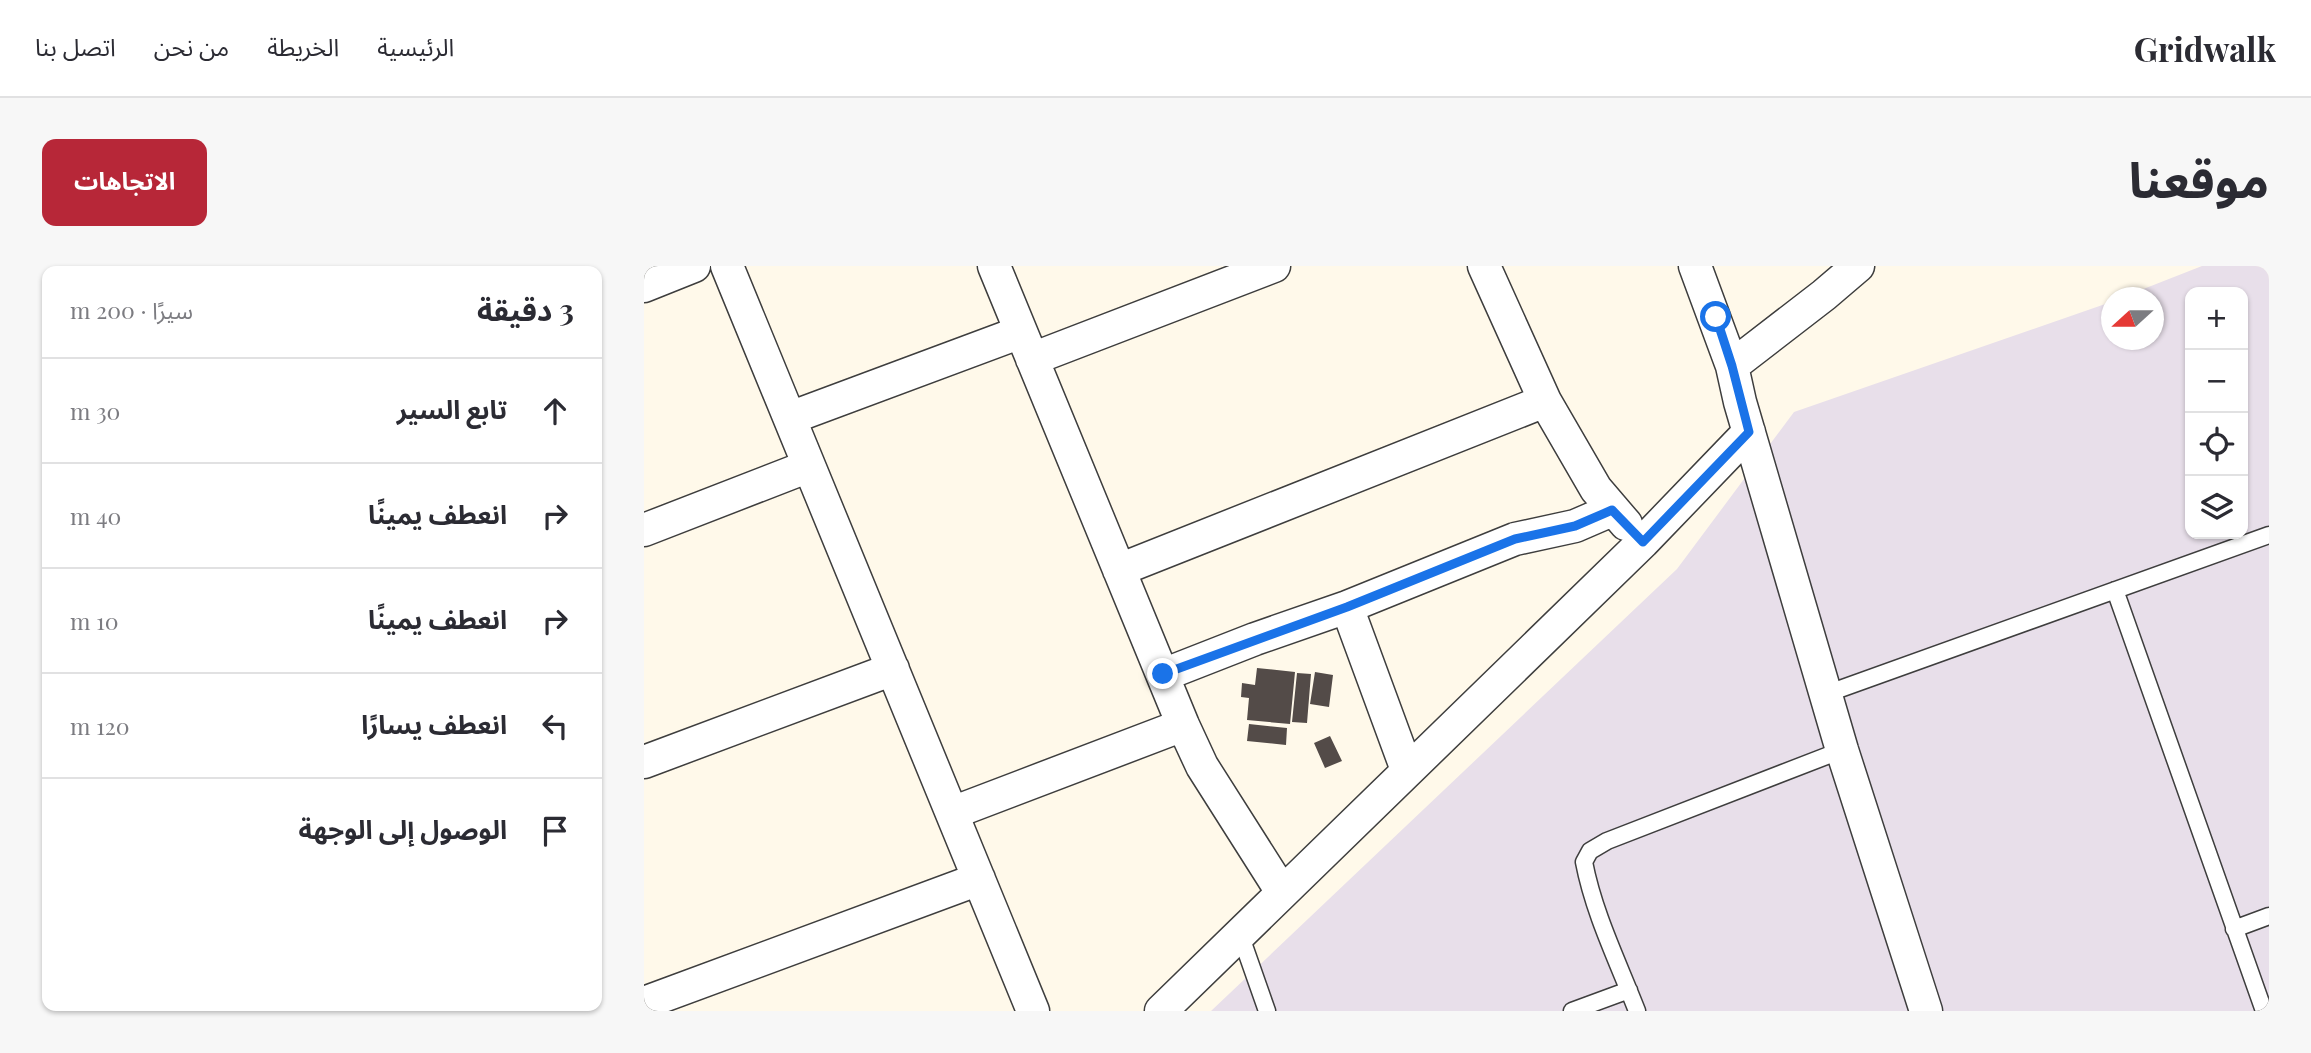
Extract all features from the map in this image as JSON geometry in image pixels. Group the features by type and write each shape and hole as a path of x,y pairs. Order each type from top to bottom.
{"street":[{"path":"644,286 694,266"},
{"path":"727,266 1033,1011"},
{"path":"994,266 1202,766 1282,892"},
{"path":"790,418 1274,266"},
{"path":"1485,266 1545,401 1596,489 1643,542"},
{"path":"1695,266 1732,366 1842,750 1926,1011"},
{"path":"1732,366 1858,266"},
{"path":"1119,570 1545,401"},
{"path":"1161,1011 1643,542 1749,432"},
{"path":"644,530 809,466"},
{"path":"1163,674 1347,607 1515,539 1575,526 1612,510"},
{"path":"1347,607 1408,770"},
{"path":"644,762 893,669"},
{"path":"952,813 1183,724"},
{"path":"644,1003 979,879"}],"lane":[{"path":"1826,694 2269,535"},
{"path":"2115,590 2264,1011"},
{"path":"1637,1011 1598,915 1587,879 1584,862 1590,851 1607,841 1842,750"},
{"path":"2234,929 2269,916"},
{"path":"1240,934 1267,1011"},
{"path":"1572,1011 1629,990"}],"shaded area":[{"path":"2202,266 2269,266 2269,1011 1211,1011 1677,569 1794,412 2101,305 2101,350 2164,350 2164,287 2148,287"}],"building":[{"path":"1257,668 1295,672 1290,724 1247,720 1249,698 1241,697 1242,683 1255,685"},
{"path":"1315,672 1333,675 1329,707 1310,704"},
{"path":"1297,673 1311,674 1307,723 1292,722"},
{"path":"1249,724 1287,728 1286,745 1247,741"},
{"path":"1330,736 1342,761 1325,768 1314,743"}],"route":[{"path":"1163,674 1347,607 1515,539 1575,526 1612,510 1643,542 1749,432 1716,317"}]}
